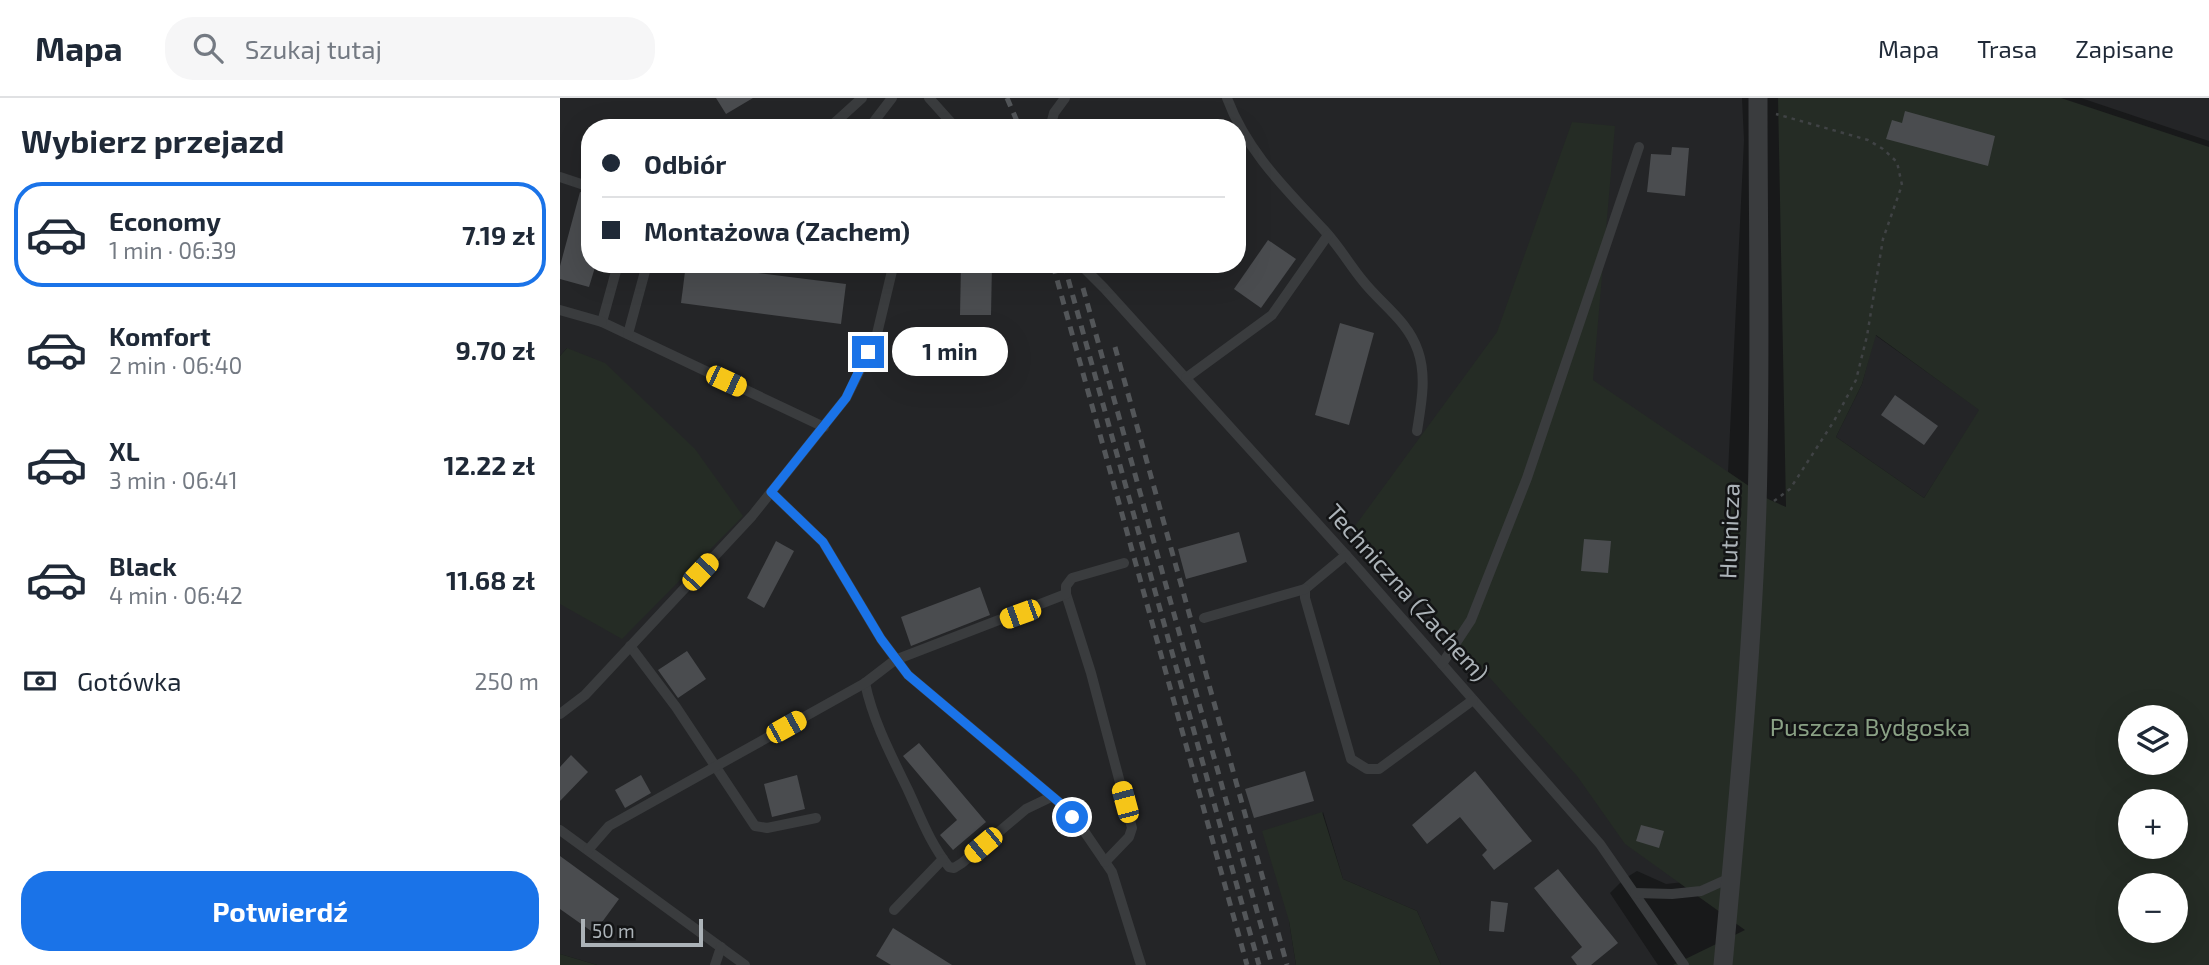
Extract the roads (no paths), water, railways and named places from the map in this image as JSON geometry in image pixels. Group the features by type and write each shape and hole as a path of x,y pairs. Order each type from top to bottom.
{"street":[{"name":"Hutnicza","path":"1723,965 1748,668 1757,502 1760,319 1758,103"}],"lane":[{"path":"839,119 862,98"},
{"path":"876,119 892,98"},
{"path":"929,98 948,119"},
{"path":"1052,119 1065,98"},
{"path":"1227,98 1237,119"},
{"path":"1246,138 1288,194 1328,235 1363,281 1409,331 1419,353 1423,384 1418,430"},
{"path":"1442,664 1471,620 1527,478 1639,147"},
{"path":"561,179 581,185"},
{"path":"1186,378 1272,315 1328,235"},
{"path":"602,322 616,273"},
{"path":"628,334 645,273"},
{"path":"560,714 585,695 752,516 846,398 876,338 892,273"},
{"name":"Techniczna (Zachem)","path":"1088,273 1346,555 1600,844 1684,965"},
{"path":"560,310 602,322 824,427"},
{"path":"771,492 823,542 895,660 908,675 1060,803 1084,831 1112,872 1141,965"},
{"path":"1204,618 1305,589 1346,555"},
{"path":"1105,862 1129,837 1132,828 1091,673 1066,594 1066,586 1072,578 1124,563"},
{"path":"1305,589 1305,598 1351,759 1367,769 1379,769 1473,700"},
{"path":"588,850 609,826 865,683 895,660 1066,594"},
{"path":"630,646 676,707 755,826 767,828 816,818"},
{"path":"865,683 870,706 881,734 933,847 949,867 954,868 1026,809 1051,797"},
{"path":"560,830 745,965"},
{"path":"894,910 943,859"},
{"path":"1635,893 1672,894 1701,891 1731,877"},
{"path":"715,965 721,947"}],"railway":[{"path":"1007,98 1016,119"},
{"path":"1055,273 1247,965"},
{"path":"1067,273 1259,965"},
{"path":"1083,288 1272,965"},
{"path":"1115,347 1287,965"}],"park label":[{"name":"Puszcza Bydgoska","path":"1870,728"}]}
